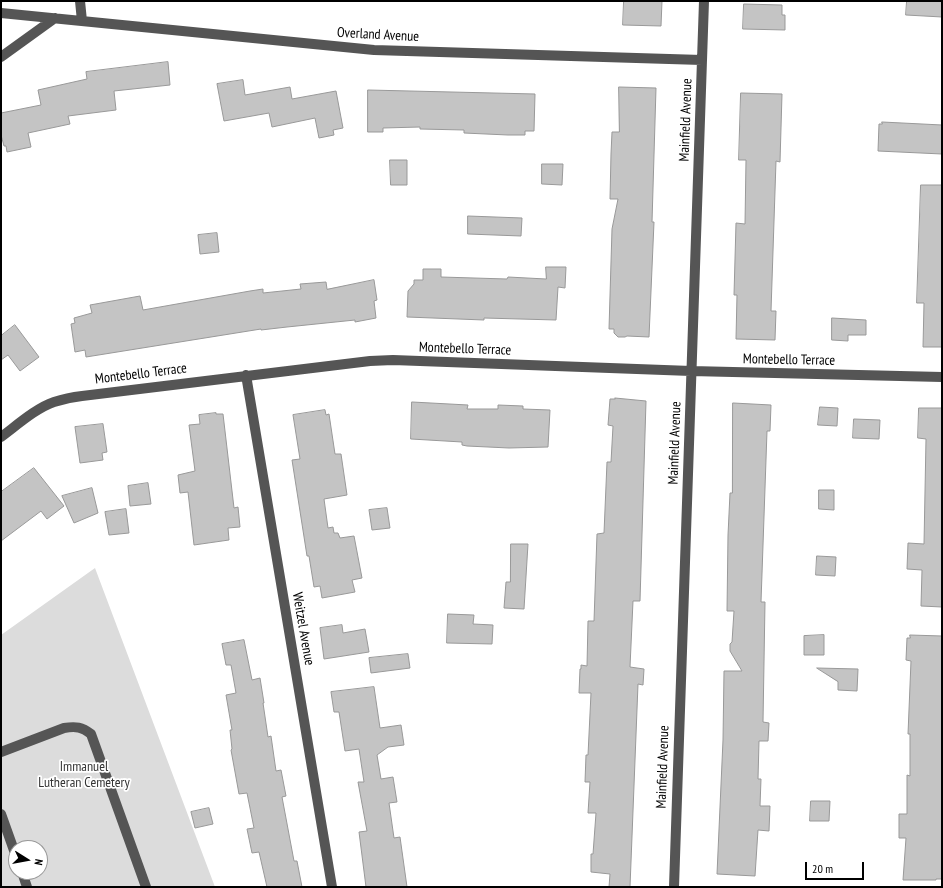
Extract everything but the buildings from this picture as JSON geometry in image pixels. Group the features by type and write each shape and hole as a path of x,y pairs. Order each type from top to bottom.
{"street":[{"path":"80,1 82,21"},
{"name":"Mainfield Avenue","path":"674,887 704,1"},
{"name":"Overland Avenue","path":"1,13 374,50 702,60"},
{"path":"1,57 54,18"},
{"name":"Montebello Terrace","path":"1,437 43,406 82,396 394,360 692,372 942,377"},
{"name":"Weitzel Avenue","path":"246,376 332,887"},
{"path":"1,752 64,728 75,726 84,728 91,734 146,887"},
{"path":"1,814 10,840"}],"green space":[{"name":"Immanuel Lutheran Cemetery","path":"95,568 215,887 1,887 1,635"}]}
